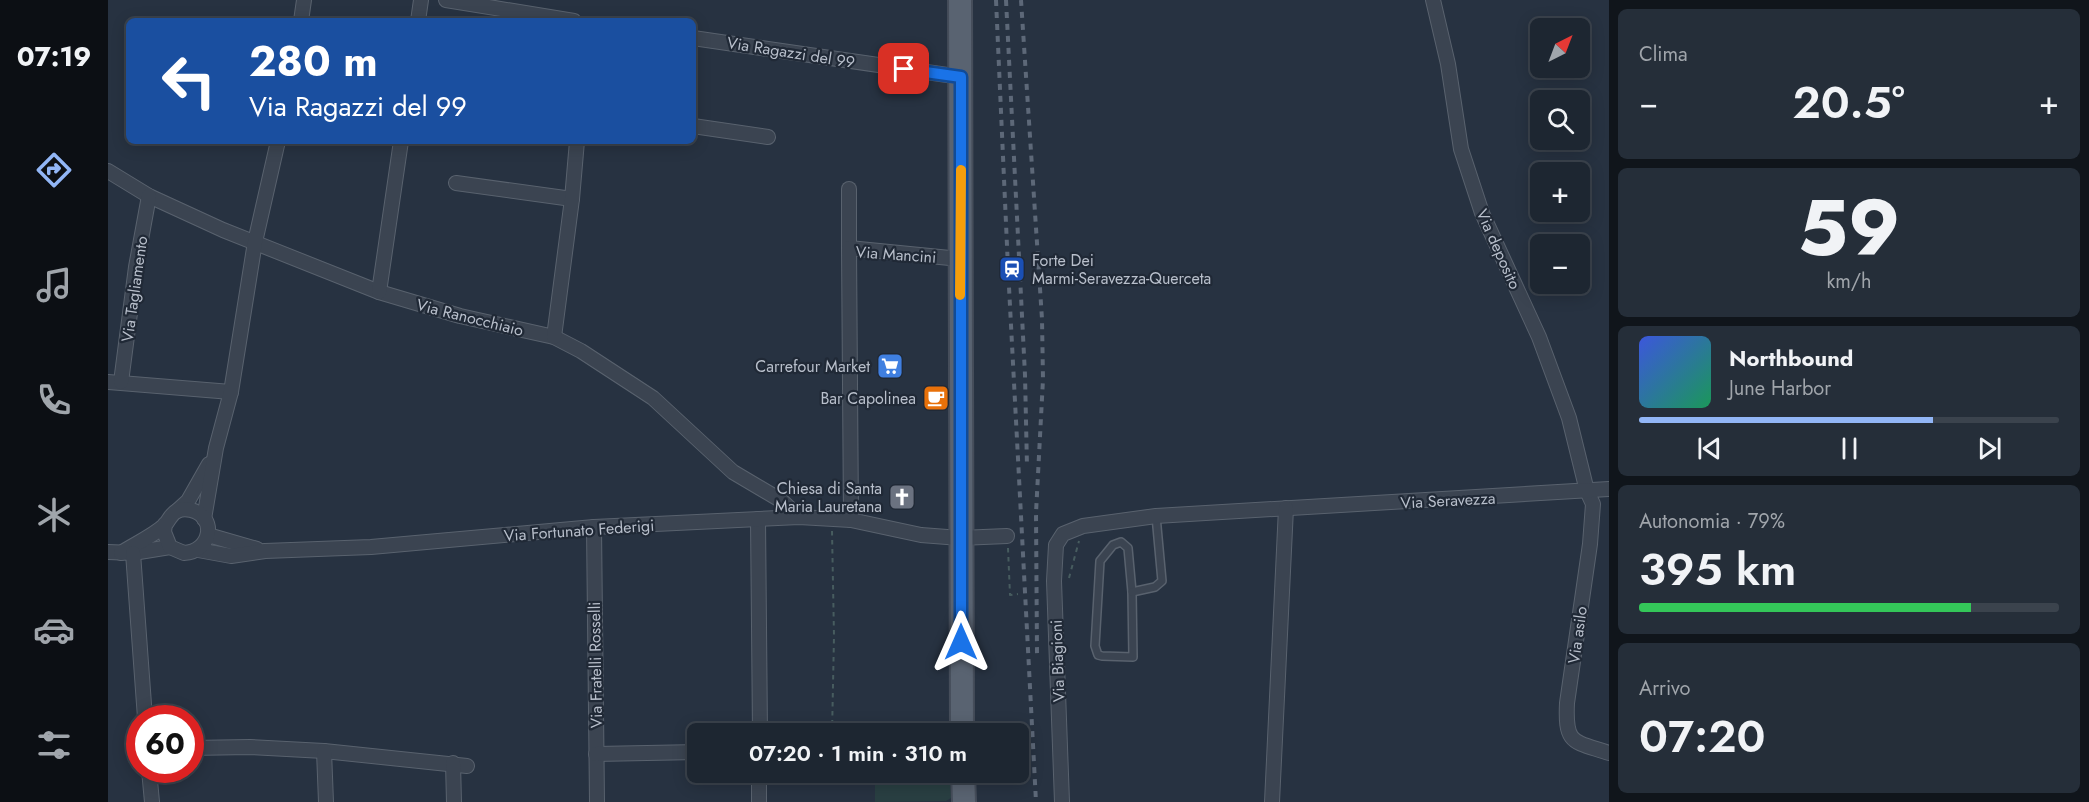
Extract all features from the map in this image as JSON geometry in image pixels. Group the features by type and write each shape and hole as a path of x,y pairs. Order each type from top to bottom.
{"main road":[{"path":"960,0 962,723"},
{"path":"963,783 964,802"}],"street":[{"path":"301,18 304,0"},
{"path":"418,18 421,0"},
{"path":"446,0 556,18"},
{"name":"Via deposito","path":"1432,0 1448,64 1465,160 1482,213 1539,337 1569,418 1587,491"},
{"name":"Via Ragazzi del 99","path":"696,38 961,77"},
{"path":"696,126 768,137"},
{"path":"204,519 216,448 231,392 255,242 277,144"},
{"path":"379,292 400,144"},
{"path":"554,337 577,144"},
{"name":"Via Ranocchiaio","path":"108,171 149,196 379,292 460,316 554,337 581,351 653,398 733,472 782,501 799,517"},
{"path":"456,183 572,199"},
{"path":"849,189 849,248"},
{"name":"Via Tagliamento","path":"115,382 149,196"},
{"name":"Via Mancini","path":"851,520 849,248 960,259"},
{"path":"115,382 231,392"},
{"path":"121,553 165,524 170,516 188,501 216,448"},
{"name":"Via Seravezza","path":"1078,527 1156,516 1609,489"},
{"name":"Via asilo","path":"1587,491 1593,504 1590,544 1567,703 1566,726 1568,735 1576,742 1609,753"},
{"path":"1272,802 1286,508"},
{"path":"121,553 170,546 184,553 198,550 205,543 208,526 204,519 192,510 177,511"},
{"name":"Via Fortunato Federigi","path":"198,550 231,556 265,551 370,547 594,527 799,517 851,520 921,536 960,538 1008,536"},
{"path":"758,519 760,723"},
{"path":"165,524 164,532 170,546"},
{"name":"Via Fratelli Rosselli","path":"594,527 597,802"},
{"name":"Via Biagioni","path":"1062,802 1054,581 1056,545 1063,534 1078,527"},
{"path":"208,535 265,551"},
{"path":"121,553 143,705"},
{"path":"204,748 250,747 324,751 467,766"},
{"path":"324,751 326,802"},
{"path":"596,754 687,752"},
{"path":"453,763 454,802"},
{"path":"150,783 152,802"},
{"path":"759,783 759,802"}],"lane":[{"path":"1132,592 1155,587 1162,581 1156,516"},
{"path":"1121,542 1128,548 1132,592 1133,657 1098,655 1095,646 1100,561 1113,545 1121,542"}],"path":[{"path":"832,519 834,636 832,723"},
{"path":"1068,580 1078,527"},
{"path":"1008,536 1010,595 1018,594"}],"green space":[{"path":"875,783 950,783 951,798 946,801 875,802"}],"railway":[{"path":"996,0 1036,802"},
{"path":"1006,0 1025,375 1027,467"},
{"path":"1021,0 1042,319 1043,379 1036,513 1037,654"}],"slow traffic":[{"path":"960,295 961,170"}],"place":[{"name":"Forte Dei Marmi-Seravezza-Querceta","path":"1012,269"},
{"name":"Carrefour Market","path":"890,366"},
{"name":"Bar Capolinea","path":"936,398"},
{"name":"Chiesa di Santa Maria Lauretana","path":"902,497"}],"route":[{"path":"904,69 961,77 961,642"}]}
